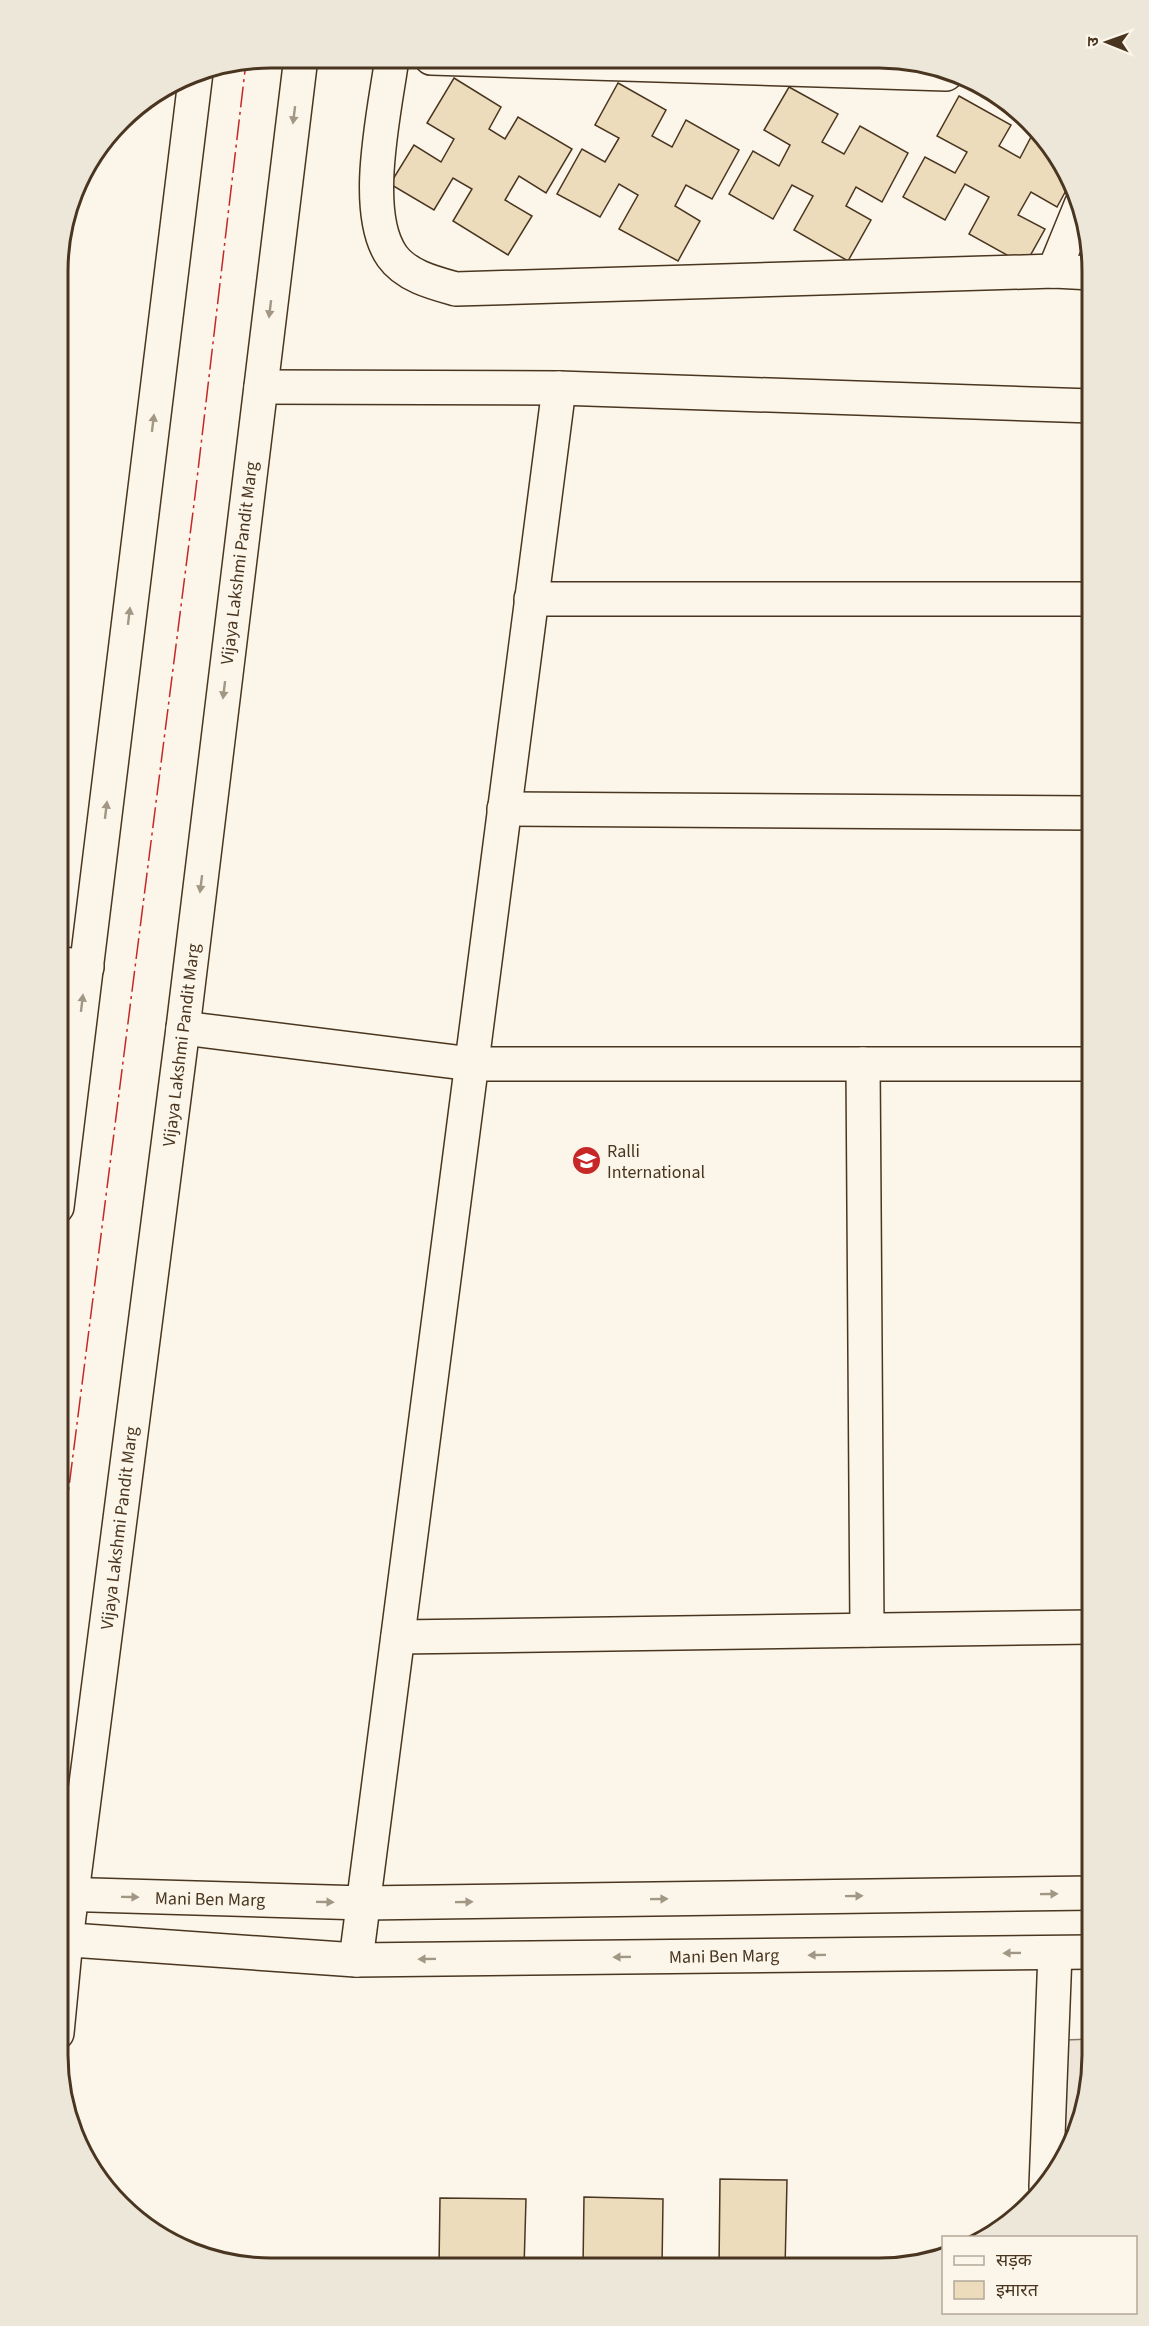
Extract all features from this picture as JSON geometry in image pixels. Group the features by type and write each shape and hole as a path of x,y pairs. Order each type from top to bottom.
{"street":[{"name":"Vijaya Lakshmi Pandit Marg","path":"68,1866 183,1028 300,68"},
{"path":"391,68 375,196 379,230 393,258 424,280 456,289 1082,273"},
{"path":"774,68 927,73"},
{"path":"68,1030 72,965 195,82"},
{"path":"1054,272 1075,219"},
{"path":"261,387 559,388 1082,406"},
{"path":"356,1960 559,388"},
{"path":"531,599 1082,599"},
{"path":"504,809 1082,813"},
{"path":"183,1028 472,1064 1082,1064"},
{"path":"862,1064 867,1630"},
{"path":"398,1637 1081,1627"},
{"name":"Mani Ben Marg","path":"68,1895 364,1903 1081,1893"},
{"name":"Mani Ben Marg","path":"68,1939 356,1960 1081,1952"},
{"path":"1047,2169 1054,1953"}],"shaded area":[{"path":"1081,2039 1081,2069 1075,2108 1062,2142 1065,2040"}],"building":[{"path":"454,78 501,107 489,129 505,139 518,117 572,149 546,193 519,176 505,200 532,216 508,255 453,221 472,189 453,178 434,210 390,184 414,145 441,162 454,139 427,123"},
{"path":"618,83 666,110 652,136 672,147 686,120 739,150 712,199 686,185 675,206 700,221 678,261 619,229 638,195 619,184 600,217 557,194 582,149 605,162 619,138 595,125"},
{"path":"789,87 838,114 822,142 844,154 860,126 908,153 882,202 856,187 846,206 871,220 848,261 794,230 813,196 792,185 773,219 729,194 753,151 779,166 790,145 764,130"},
{"path":"959,96 1011,125 999,146 1020,158 1031,137 1047,158 1065,192 1057,207 1031,192 1018,215 1045,229 1025,265 969,234 989,197 965,184 945,220 903,197 925,157 955,173 967,152 937,136"},
{"path":"720,2179 787,2180 785,2258 719,2258"},
{"path":"584,2197 663,2199 662,2258 583,2258"},
{"path":"440,2198 526,2199 524,2258 439,2258"}],"power":[{"path":"68,1495 195,496 245,69"}],"place":[{"name":"Ralli International","path":"586,1161"}]}
